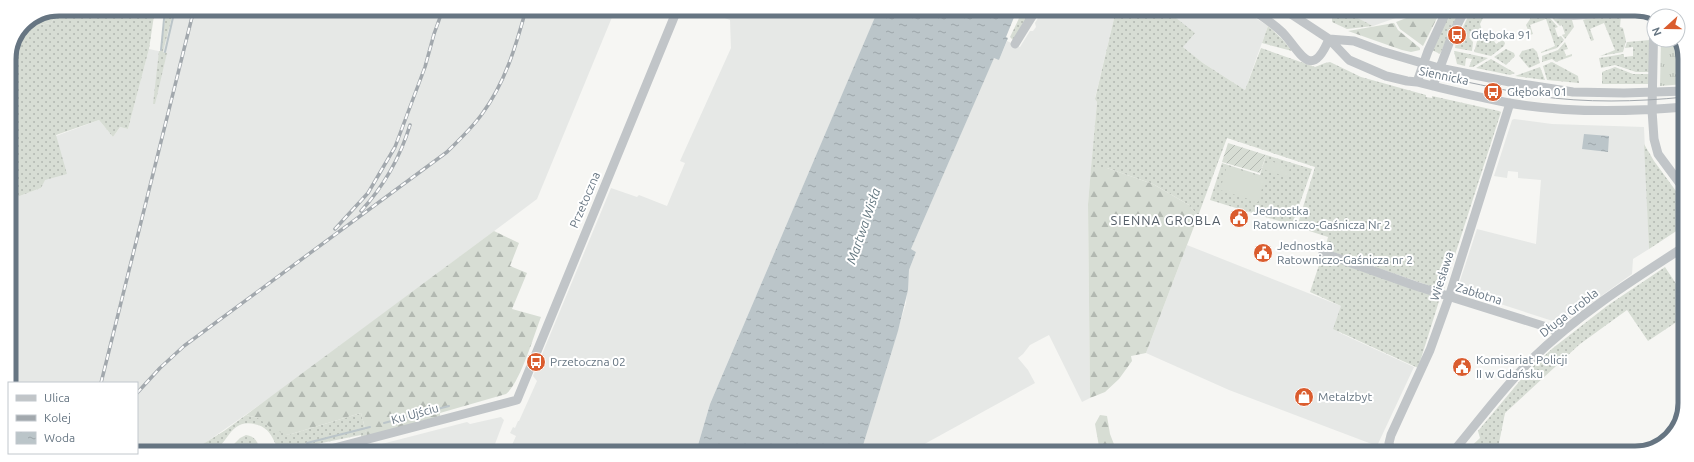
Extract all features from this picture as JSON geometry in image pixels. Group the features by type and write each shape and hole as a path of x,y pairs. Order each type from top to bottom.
{"street":[{"name":"Przetoczna","path":"517,400 675,16"},
{"path":"1015,44 1032,16"},
{"path":"1262,16 1284,34 1300,56 1306,59 1312,60 1318,58 1324,52 1329,39"},
{"name":"Siennicka","path":"1295,16 1329,39 1349,60 1386,76 1407,81 1510,103 1539,107 1652,110 1678,107"},
{"path":"1417,82 1423,64 1444,16"},
{"path":"1433,86 1453,33 1462,16"},
{"name":"Siennicka","path":"1329,39 1354,41 1439,68 1515,83 1573,92 1652,93 1678,91"},
{"path":"1653,48 1652,110 1654,139 1658,154 1678,182"},
{"name":"Wiesława","path":"1390,446 1391,435 1430,350 1449,297 1510,103"},
{"name":"Długa Grobla","path":"1458,446 1516,376 1558,335 1647,270 1678,251"},
{"name":"Zabłotna","path":"1323,253 1449,297 1553,329 1558,335"},
{"name":"Ku Ujściu","path":"342,446 517,400"}],"shaded area":[{"path":"172,16 613,16 537,199 281,390 199,446 138,446 138,382 16,382 16,197 41,188 56,136 99,120 113,137 120,127 128,129 149,49 163,52"},
{"path":"876,16 710,404 698,446 514,446 512,445 516,436 510,433 519,421 537,381 533,376 611,188 637,197 639,195 667,206 685,163 680,161 731,48 730,20 722,17"},
{"path":"1039,16 1115,16 1095,98 1097,102 1088,204 1090,398 1082,402 1049,335 1030,345 1018,358 1028,370 1035,383 921,446 863,446 906,303 909,270 916,252 911,249 994,57 999,60 1007,41 1020,47 1030,31 1033,31 1036,27 1035,23"},
{"path":"1169,16 1252,16 1268,26 1245,90 1203,63 1183,47"},
{"path":"1353,16 1401,16 1373,26"},
{"path":"1512,120 1552,124 1644,127 1649,249 1633,259 1632,274 1562,324 1457,290 1477,229 1536,244 1541,180 1518,178 1518,172 1508,171 1507,178 1494,176"},
{"path":"1187,245 1341,306 1338,331 1340,333 1414,367 1377,446 1229,390 1146,353"},
{"path":"501,417 504,420 494,446 374,446 467,422 470,424"}],"green space":[{"path":"55,16 59,16 154,16 149,49 128,129 120,127 113,137 99,120 56,135 67,174 45,180 41,188 16,197 17,51 23,35 32,26 51,23"},
{"path":"55,16 51,23 32,26 43,19"},
{"path":"165,16 172,16 163,52 167,53 155,104 153,104 159,51 161,51"},
{"path":"1020,16 1029,16 1013,40 1010,37"},
{"path":"1115,16 1174,16 1195,33 1183,47 1203,63 1245,90 1261,48 1315,67 1330,62 1361,77 1426,95 1426,97 1432,98 1432,96 1501,112 1444,289 1442,290 1375,267 1375,265 1366,262 1365,264 1325,249 1328,237 1297,227 1315,167 1227,138 1198,216 1189,205 1153,184 1107,168 1091,168 1097,102 1095,99"},
{"path":"1332,16 1344,16 1345,18 1348,16 1354,16 1373,26 1347,29 1332,22"},
{"path":"1412,16 1438,16 1423,46 1400,29 1396,22"},
{"path":"1447,16 1457,16 1440,54 1432,50"},
{"path":"1468,16 1484,16 1480,24 1484,36 1492,36 1496,32 1502,36 1494,41 1496,44 1503,40 1505,43 1504,46 1491,56 1474,52 1478,38 1473,30 1469,38 1473,42 1472,51 1455,48 1456,42"},
{"path":"1532,16 1549,17 1558,27 1555,28 1558,37 1561,36 1564,40 1557,48 1541,53 1555,46 1546,19 1530,25 1533,34 1530,35 1526,25"},
{"path":"1621,16 1620,27 1623,28 1626,41 1623,52 1600,56 1615,50 1604,23 1590,29 1594,40 1591,41 1583,20 1595,17"},
{"path":"1552,18 1572,20 1574,27 1565,39 1562,35 1565,34 1562,25 1560,26"},
{"path":"1394,23 1398,30 1420,48 1420,50 1411,52 1402,50 1348,31"},
{"path":"1268,26 1282,39 1292,51 1262,43"},
{"path":"1646,40 1646,48 1650,48 1649,72 1636,72 1615,65 1601,68 1599,58 1624,54 1624,57 1633,56 1633,47 1625,48 1627,42"},
{"path":"1565,42 1568,49 1564,50 1566,56 1572,54 1572,56 1556,62 1552,59 1542,62 1542,56 1558,50"},
{"path":"1533,48 1537,52 1540,63 1529,68 1519,56 1522,51"},
{"path":"1661,48 1676,48 1678,85 1660,86"},
{"path":"1506,49 1514,53 1515,56 1506,65 1494,57"},
{"path":"1454,51 1488,58 1473,67 1469,67 1472,59 1466,58 1465,66 1457,64"},
{"path":"1491,59 1515,73 1510,75 1476,68"},
{"path":"1552,62 1578,76 1579,83 1547,80 1543,66"},
{"path":"1540,67 1545,80 1515,76"},
{"path":"1615,67 1633,74 1649,74 1649,84 1602,84 1602,72"},
{"path":"1228,143 1266,155 1260,173 1222,162"},
{"path":"1644,144 1654,161 1678,194 1678,230 1649,249"},
{"path":"1266,155 1312,169 1292,225 1210,200 1222,163 1260,175"},
{"path":"1268,160 1290,168 1287,177 1265,170"},
{"path":"1227,166 1265,178 1258,202 1220,190"},
{"path":"1091,168 1107,168 1153,184 1189,205 1198,216 1146,353 1131,356 1132,361 1119,379 1105,392 1090,398 1088,204"},
{"path":"494,231 519,243 510,266 527,273 512,309 541,317 521,370 506,394 440,413 440,416 367,436 361,413 288,435 274,430 258,418 246,415"},
{"path":"1322,256 1440,298 1418,368 1333,329 1341,306 1310,292"},
{"path":"1665,267 1678,287 1678,321 1648,341 1627,310 1580,344 1505,413 1499,443 1500,446 1471,446 1480,438 1478,431 1529,370 1553,348 1607,306"},
{"path":"361,413 367,436 361,437 361,435 307,446 280,446 278,444 276,445 267,430 258,425 248,423 235,428 220,446 200,446 246,415 258,418 288,435"},
{"path":"1100,415 1107,416 1110,434 1115,446 1099,446 1095,424"},
{"path":"246,435 251,436 255,439 258,446 232,446 240,438"}],"water":[{"name":"Martwa Wisła","path":"875,16 1015,16 999,60 994,58 911,249 916,252 909,270 908,290 898,331 863,446 698,446 710,404"},
{"path":"1584,134 1609,136 1608,152 1582,149"}],"waterway":[{"path":"161,50 164,16"},
{"path":"165,52 173,16"},
{"path":"384,423 449,406"},
{"path":"307,443 370,427"}],"tram line":[{"path":"1462,81 1537,96 1574,100 1630,101 1678,98"}],"railway":[{"path":"101,382 192,16"},
{"path":"335,229 368,193 395,147 425,67 440,16"},
{"path":"138,392 160,368 184,346 447,152 478,119 497,90 509,64 524,16"},
{"path":"361,211 384,182 396,160 410,125"}],"place":[{"name":"Głęboka 91","path":"1457,35"},
{"name":"Głęboka 01","path":"1493,92"},
{"name":"Jednostka Ratowniczo-Gaśnicza Nr 2","path":"1239,218"},
{"name":"Jednostka Ratowniczo-Gaśnicza nr 2","path":"1263,253"},
{"name":"Przetoczna 02","path":"536,362"},
{"name":"Komisariat Policji II w Gdańsku","path":"1462,367"},
{"name":"Metalzbyt","path":"1304,397"}],"district":[{"name":"SIENNA GROBLA","path":"1166,220"}]}
